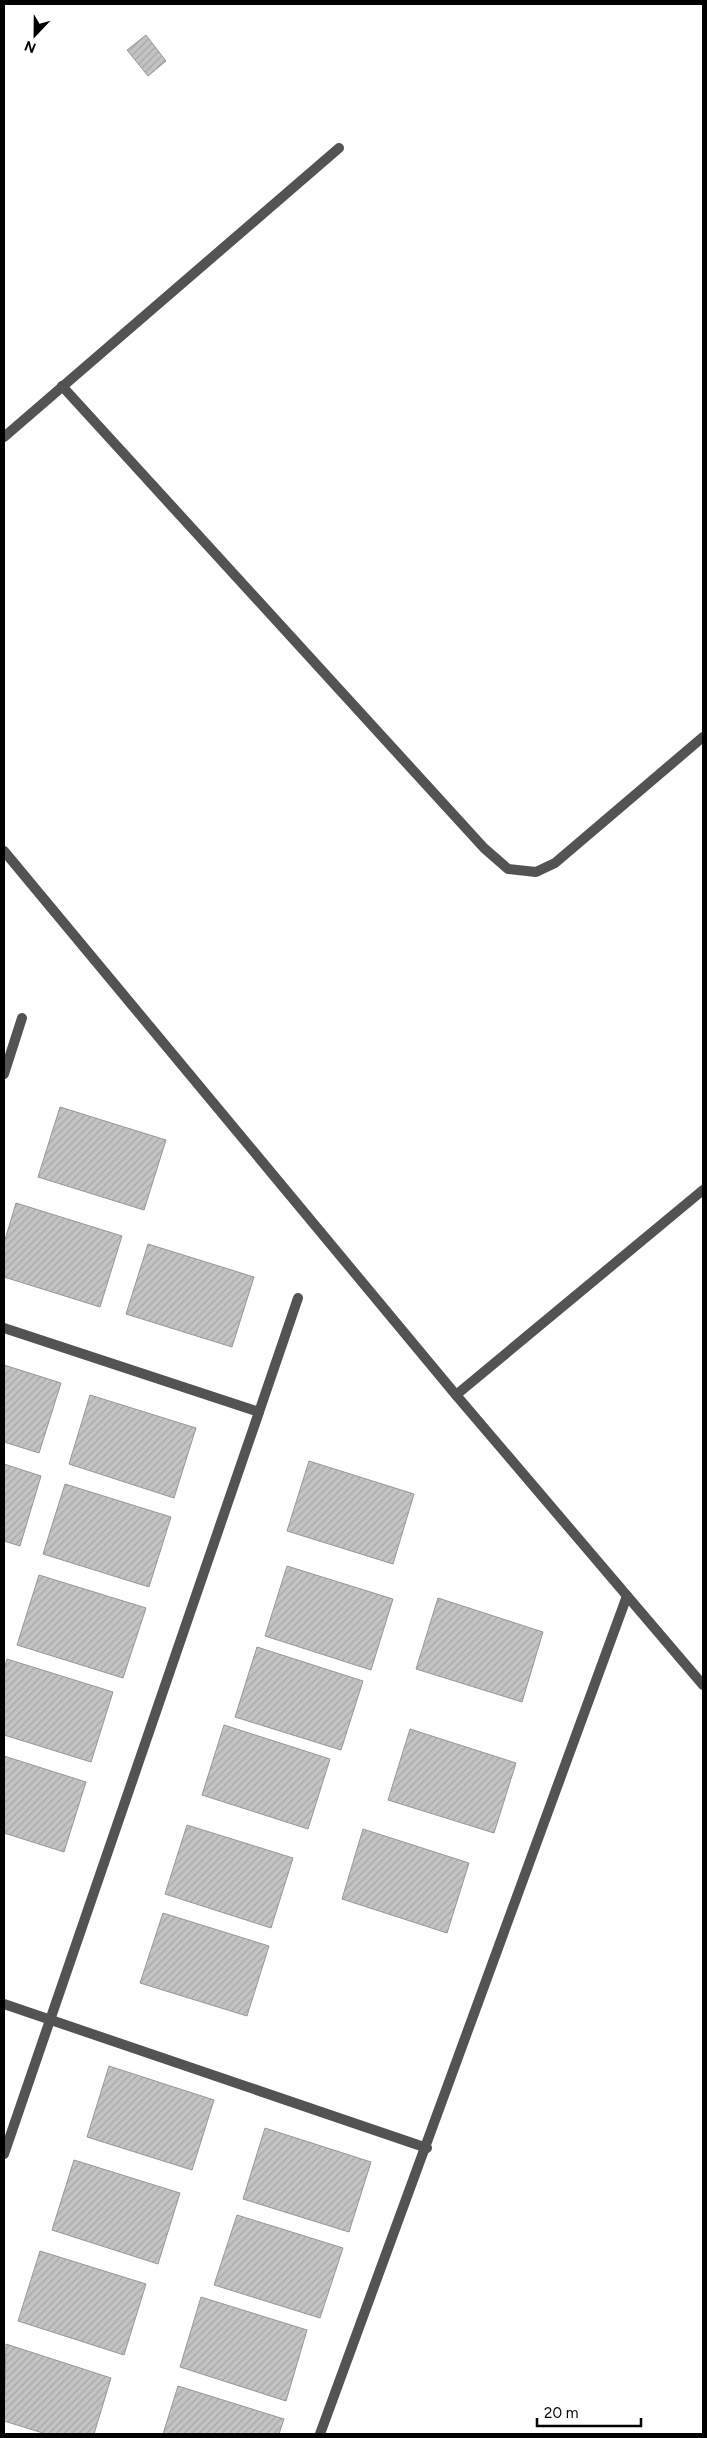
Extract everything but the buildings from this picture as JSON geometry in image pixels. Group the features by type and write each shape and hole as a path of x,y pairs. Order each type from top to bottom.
{"street":[{"path":"4,437 339,148"},
{"path":"62,386 484,848 508,869 536,872 555,863 703,737"},
{"path":"4,851 456,1395 703,1685"},
{"path":"4,1074 22,1018"},
{"path":"456,1395 703,1190"},
{"path":"4,2154 298,1298"},
{"path":"4,1328 259,1412"},
{"path":"320,2434 427,2148 602,1660 627,1596"},
{"path":"4,2004 427,2148"}]}
